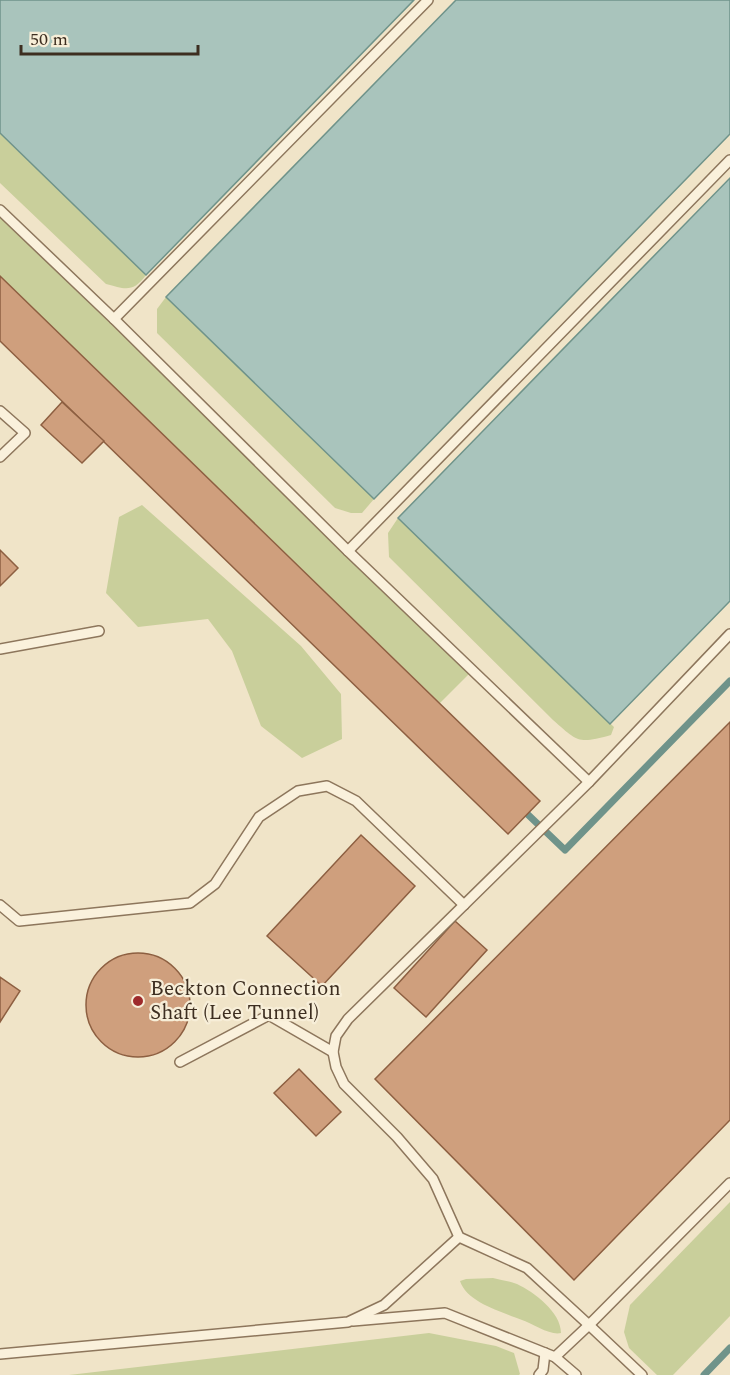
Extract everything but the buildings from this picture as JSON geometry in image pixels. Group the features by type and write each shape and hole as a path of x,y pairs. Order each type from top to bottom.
{"lane":[{"path":"114,319 428,0"},
{"path":"348,551 730,160"},
{"path":"0,210 114,319 348,551 589,782"},
{"path":"0,411 25,433 0,457"},
{"path":"0,649 99,631"},
{"path":"642,1375 527,1268 459,1237 433,1179 397,1137 344,1084 336,1068 333,1052 336,1036 348,1019 589,782 730,634"},
{"path":"0,905 19,921 190,903 215,884 259,817 298,792 327,786 356,801 464,906"},
{"path":"180,1062 269,1015 333,1052"},
{"path":"555,1357 730,1183"},
{"path":"348,1322 384,1305 459,1237"},
{"path":"0,1354 445,1313 555,1357 576,1375"},
{"path":"539,1375 543,1370 545,1353"}],"green space":[{"path":"0,133 146,275 137,285 128,288 106,284 0,183"},
{"path":"0,215 470,673 440,703 0,276"},
{"path":"166,297 374,499 362,513 351,513 335,508 157,333 157,309"},
{"path":"142,505 301,646 341,694 342,739 302,758 261,726 232,651 208,619 138,627 106,593 119,517"},
{"path":"398,518 614,727 611,735 585,740 568,733 389,557 388,533"},
{"path":"730,1202 730,1316 673,1375 657,1375 629,1348 624,1332 630,1305"},
{"path":"493,1278 517,1284 538,1297 552,1310 560,1325 561,1333 547,1331 486,1306 470,1295 460,1281"},
{"path":"429,1333 496,1346 514,1353 520,1374 69,1375"}],"water":[{"path":"0,0 414,0 146,275 0,133"},
{"path":"456,0 730,0 730,134 374,499 166,297"},
{"path":"730,178 730,601 610,724 398,518"}],"waterway":[{"path":"521,808 565,850 730,681"},
{"path":"704,1375 730,1348"}],"place":[{"name":"Beckton Connection Shaft (Lee Tunnel)","path":"138,1001"}]}
